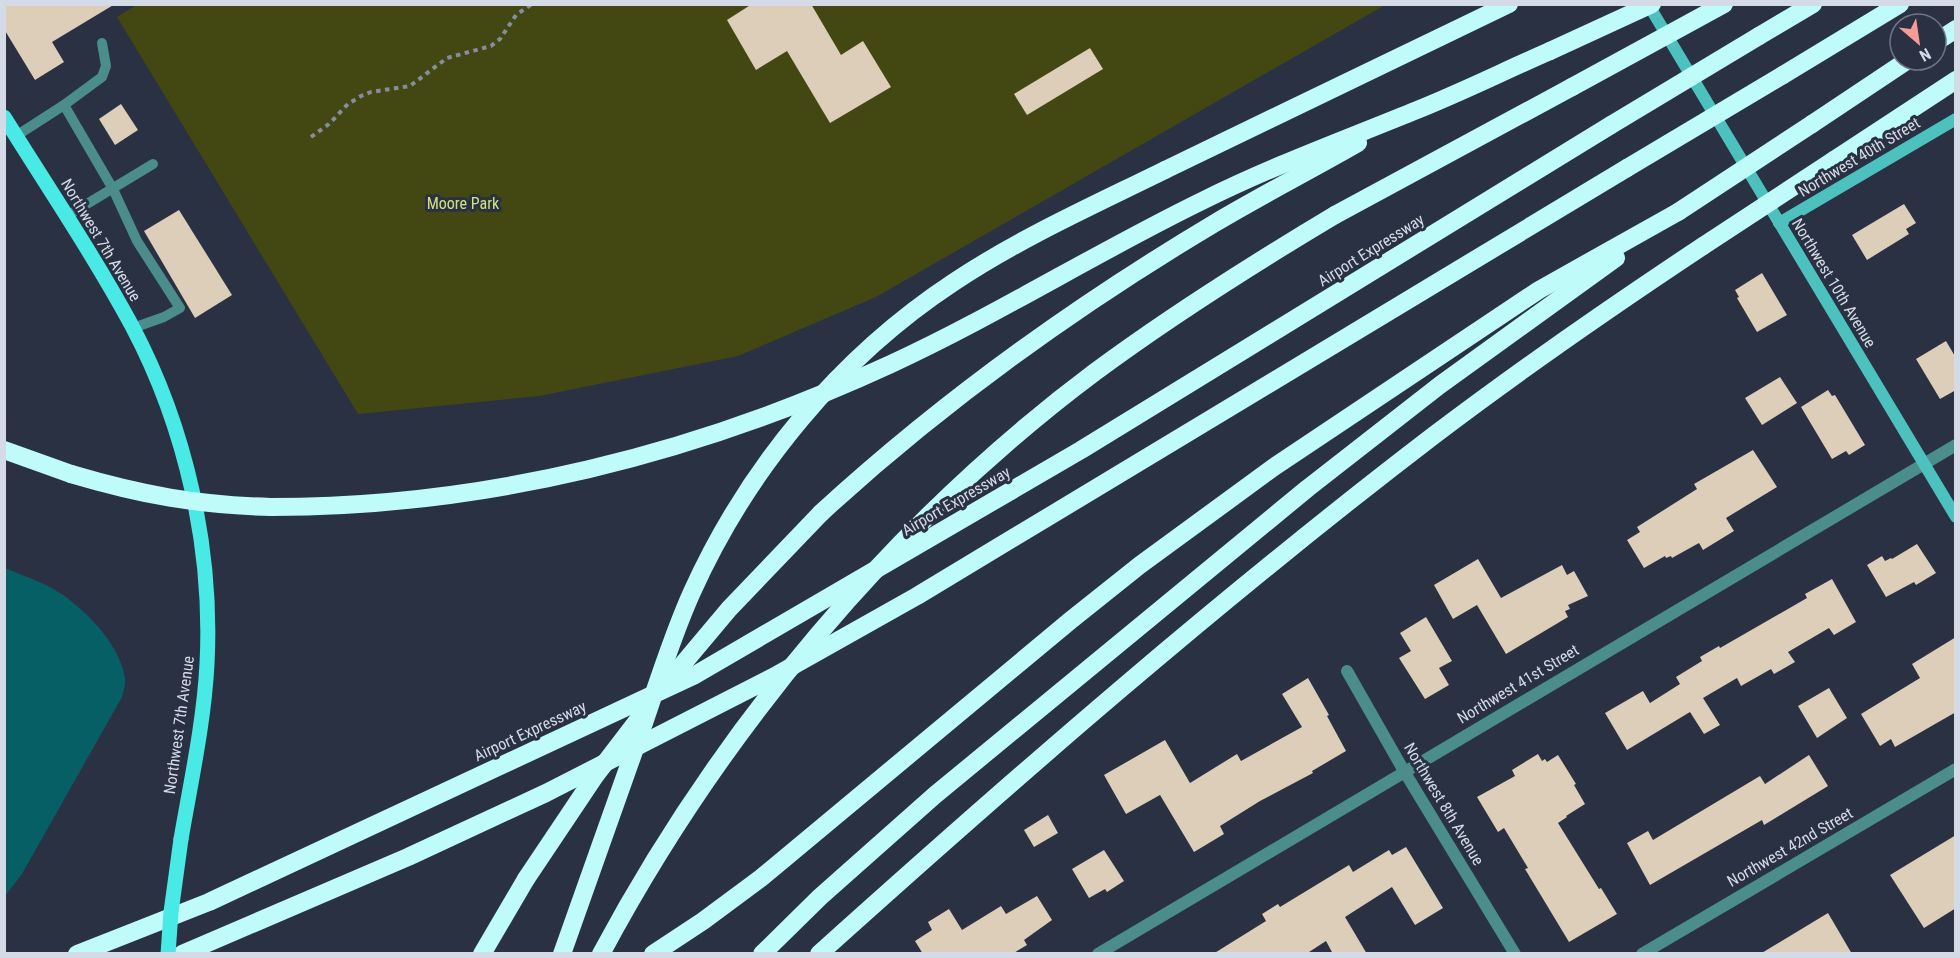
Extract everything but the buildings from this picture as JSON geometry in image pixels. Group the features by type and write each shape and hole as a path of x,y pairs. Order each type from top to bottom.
{"highway":[{"path":"562,954 692,591 741,502 796,424 839,378 876,343 952,283 990,259 1165,170 1509,4"},
{"path":"4,450 71,474 171,500 222,506 271,507 372,505 426,499 522,484 634,459 750,423 893,363 1159,222 1272,168 1415,111 1650,4"},
{"path":"601,954 649,867 752,718 827,626 916,529 980,468 1094,373 1211,292 1335,215 1724,4"},
{"name":"Airport Expressway","path":"77,954 209,902 695,675 1081,450 1813,4"},
{"path":"182,954 408,857 546,794 773,677 935,585 1900,4"},
{"path":"762,954 820,897 935,795 1325,474 1440,385 1678,212 1890,72"},
{"path":"819,954 1094,711 1286,552 1435,435 1612,306 1956,82"},
{"path":"482,954 526,879 596,776 683,661 820,513 919,427 1006,360 1063,320 1217,222 1415,111"},
{"path":"653,954 761,878 1080,613 1274,467 1539,290 1678,212"}],"main road":[{"name":"Northwest 7th Avenue","path":"4,117 67,216 133,328 158,383 183,455 197,516 206,587 208,634 205,694 181,839 168,954"}],"street":[{"name":"Northwest 10th Avenue","path":"1650,4 1956,517"},
{"name":"Northwest 40th Street","path":"1779,223 1956,119"},
{"name":"Northwest 41st Street","path":"1098,954 1956,445"},
{"name":"Northwest 8th Avenue","path":"1347,671 1404,771 1515,954"},
{"name":"Northwest 42nd Street","path":"1642,954 1956,769"}],"lane":[{"path":"16,136 102,77 106,66 102,44"},
{"path":"64,105 113,189 137,240 180,308 164,317 133,328"},
{"path":"67,216 153,164"}],"path":[{"path":"311,137 329,124 348,104 361,96 371,92 410,86 447,58 491,46 500,39 516,15 532,4"}],"green space":[{"name":"Moore Park","path":"138,4 1385,5 876,297 738,356 539,396 358,414 117,17"}],"shaded area":[{"path":"5,568 49,587 83,611 111,643 118,655 125,686 122,697 22,874 5,896"}]}
